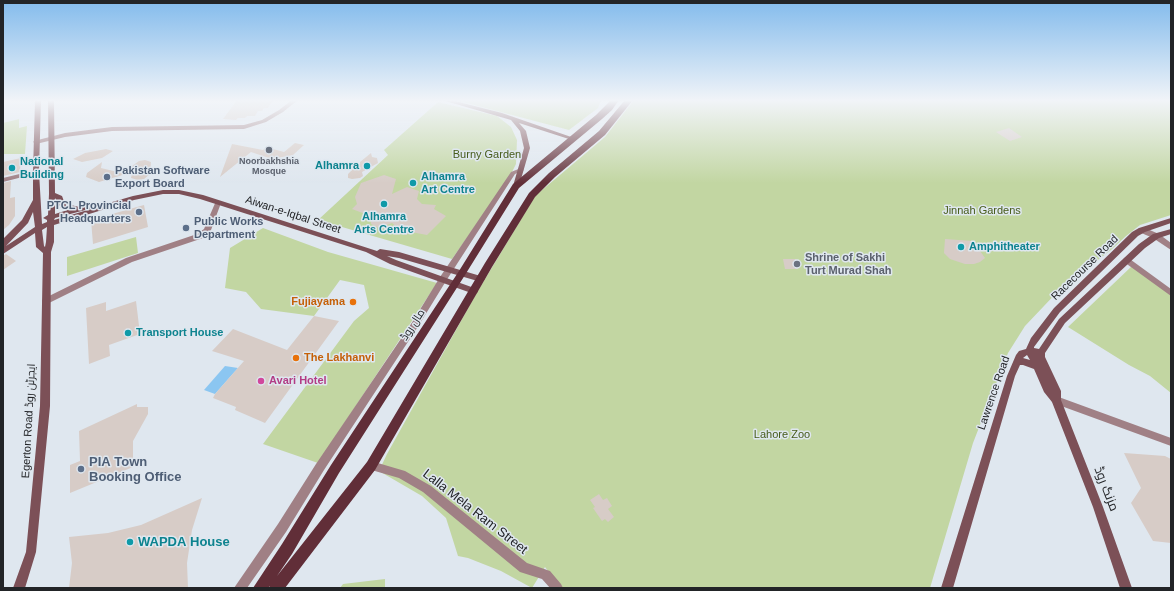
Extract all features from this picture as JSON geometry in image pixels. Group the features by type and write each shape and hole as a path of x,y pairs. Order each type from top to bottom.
{"main road":[{"path":"37,128 36,200 38,225 40,248 47,252"},
{"path":"51,128 51,220"},
{"path":"516,186 527,153 526,141 520,128"},
{"path":"540,128 574,139"},
{"name":"مال روڈ","path":"260,588 287,549 335,469 455,284 516,186 587,128"},
{"path":"276,588 300,555 371,466 532,195 552,175 606,128"},
{"name":"Aiwan-e-Iqbal Street","path":"38,225 83,208 101,207 154,194 174,192 186,193 369,250 393,262 474,291"},
{"path":"52,194 60,198 63,206 83,208"},
{"path":"3,245 5,240 25,221 36,200"},
{"name":"Aiwan-e-Iqbal Street","path":"51,220 93,211 101,207"},
{"name":"Egerton Road ایجرٹن روڈ","path":"19,588 31,552 42,444 45,406 47,252 50,242 51,220"},
{"name":"Racecourse Road","path":"1030,351 1030,347 1034,340 1057,310 1135,234 1171,220"},
{"path":"3,245 38,225"},
{"path":"3,251 38,225"},
{"path":"1030,351 1041,353 1062,321 1127,260 1142,246 1156,236 1171,231"},
{"path":"369,250 399,255 481,279"},
{"name":"Lawrence Road","path":"947,588 1011,376 1020,355 1030,351"},
{"name":"مزنگ روڈ","path":"1030,351 1047,389 1056,400 1098,507 1126,588"},
{"name":"مزنگ روڈ","path":"1041,353 1041,357 1056,391 1056,400"},
{"path":"1016,363 1023,361 1036,366"},
{"path":"287,549 300,555"}],"street":[{"path":"36,142 51,138 112,129 206,128"},
{"path":"240,588 282,528 513,173 521,170"},
{"path":"3,180 36,172"},
{"path":"46,301 129,260 200,236 207,230 218,203"},
{"path":"1142,230 1156,236 1171,247"},
{"path":"1127,260 1171,293"},
{"path":"1056,400 1171,442"},
{"name":"Lalla Mela Ram Street","path":"371,466 401,474 427,489 513,560 524,568 546,575 557,588"}],"green space":[{"path":"3,128 27,128 25,154 3,154"},
{"name":"Burny Garden","path":"409,128 511,128 517,140 516,164 509,178 452,259 318,220 388,155 384,150"},
{"path":"560,128 572,128 569,130"},
{"path":"612,128 1171,128 1171,215 1140,225 1111,250 1062,287 1025,326 1008,353 973,443 930,588 561,588 545,567 532,588 501,571 468,558 458,556 446,518 422,496 379,471 476,294 535,196 605,137"},
{"path":"263,228 328,252 437,283 318,463 263,444 354,321 369,308 364,285 340,280 314,316 261,309 246,292 225,288 230,248"},
{"path":"136,237 138,253 67,276 67,257"},
{"path":"1132,266 1171,295 1171,393 1150,376 1129,365 1068,327"},
{"path":"385,579 385,588 340,588 343,584"}],"water":[{"path":"225,366 238,368 215,394 204,390"}],"building":[{"path":"1009,128 1022,137 1010,141 996,132"},
{"path":"295,143 304,145 293,155 272,159 251,152 220,177 232,144 263,150 266,147 284,152"},
{"path":"106,149 113,151 102,158 82,162 73,159 85,153"},
{"name":"Alhamra","path":"371,153 372,157 377,158 378,163 362,172 363,176 360,178 348,178 348,174 353,169 352,166 360,164 360,162"},
{"name":"National Building","path":"21,158 20,172 3,176 3,162"},
{"path":"145,160 151,162 150,174 144,179 138,180 131,178 132,173 130,173 132,166 139,161"},
{"path":"102,162 101,168 126,174 99,182 86,177 87,173"},
{"name":"Alhamra Arts Centre","path":"384,175 396,179 392,194 407,187 419,191 417,199 422,204 436,205 434,209 446,216 427,235 411,232 406,235 392,223 379,228 371,224 368,215 352,209 357,204 355,197 361,183"},
{"path":"11,181 10,198 15,197 15,216 9,225 3,230 3,183"},
{"path":"144,205 148,227 93,244 91,220"},
{"name":"Amphitheater","path":"945,239 973,241 985,258 974,264 965,264 950,259 944,253"},
{"path":"6,254 16,261 3,270 3,256"},
{"path":"783,259 796,259 798,269 785,269"},
{"name":"Transport House","path":"136,301 140,334 109,345 110,356 89,364 86,308 106,302 106,311"},
{"name":"Avari Hotel","path":"314,316 339,321 265,423 235,410 236,407 213,398 244,361 212,351 233,329 287,350"},
{"path":"137,404 137,407 148,407 148,414 133,441 133,467 70,493 70,465 80,461 79,431"},
{"path":"1124,453 1165,456 1171,459 1171,543 1153,541 1131,503 1141,488"},
{"path":"599,494 603,500 607,498 612,506 608,509 614,517 608,522 605,519 602,521 593,508 595,507 590,500"},
{"name":"WAPDA House","path":"202,498 192,530 187,563 188,588 69,588 72,563 69,537 108,533 141,525"}],"place":[{"name":"Noorbakhshia Mosque","path":"269,150"},
{"name":"Alhamra","path":"367,166"},
{"name":"National Building","path":"12,168"},
{"name":"Pakistan Software Export Board","path":"107,177"},
{"name":"Alhamra Art Centre","path":"413,183"},
{"name":"Alhamra Arts Centre","path":"384,204"},
{"name":"PTCL Provincial Headquarters","path":"139,212"},
{"name":"Public Works Department","path":"186,228"},
{"name":"Amphitheater","path":"961,247"},
{"name":"Shrine of Sakhi Turt Murad Shah","path":"797,264"},
{"name":"Fujiayama","path":"353,302"},
{"name":"Transport House","path":"128,333"},
{"name":"The Lakhanvi","path":"296,358"},
{"name":"Avari Hotel","path":"261,381"},
{"name":"PIA Town Booking Office","path":"81,469"},
{"name":"WAPDA House","path":"130,542"}],"park label":[{"name":"Jinnah Gardens","path":"982,211"},
{"name":"Lahore Zoo","path":"782,435"}]}
